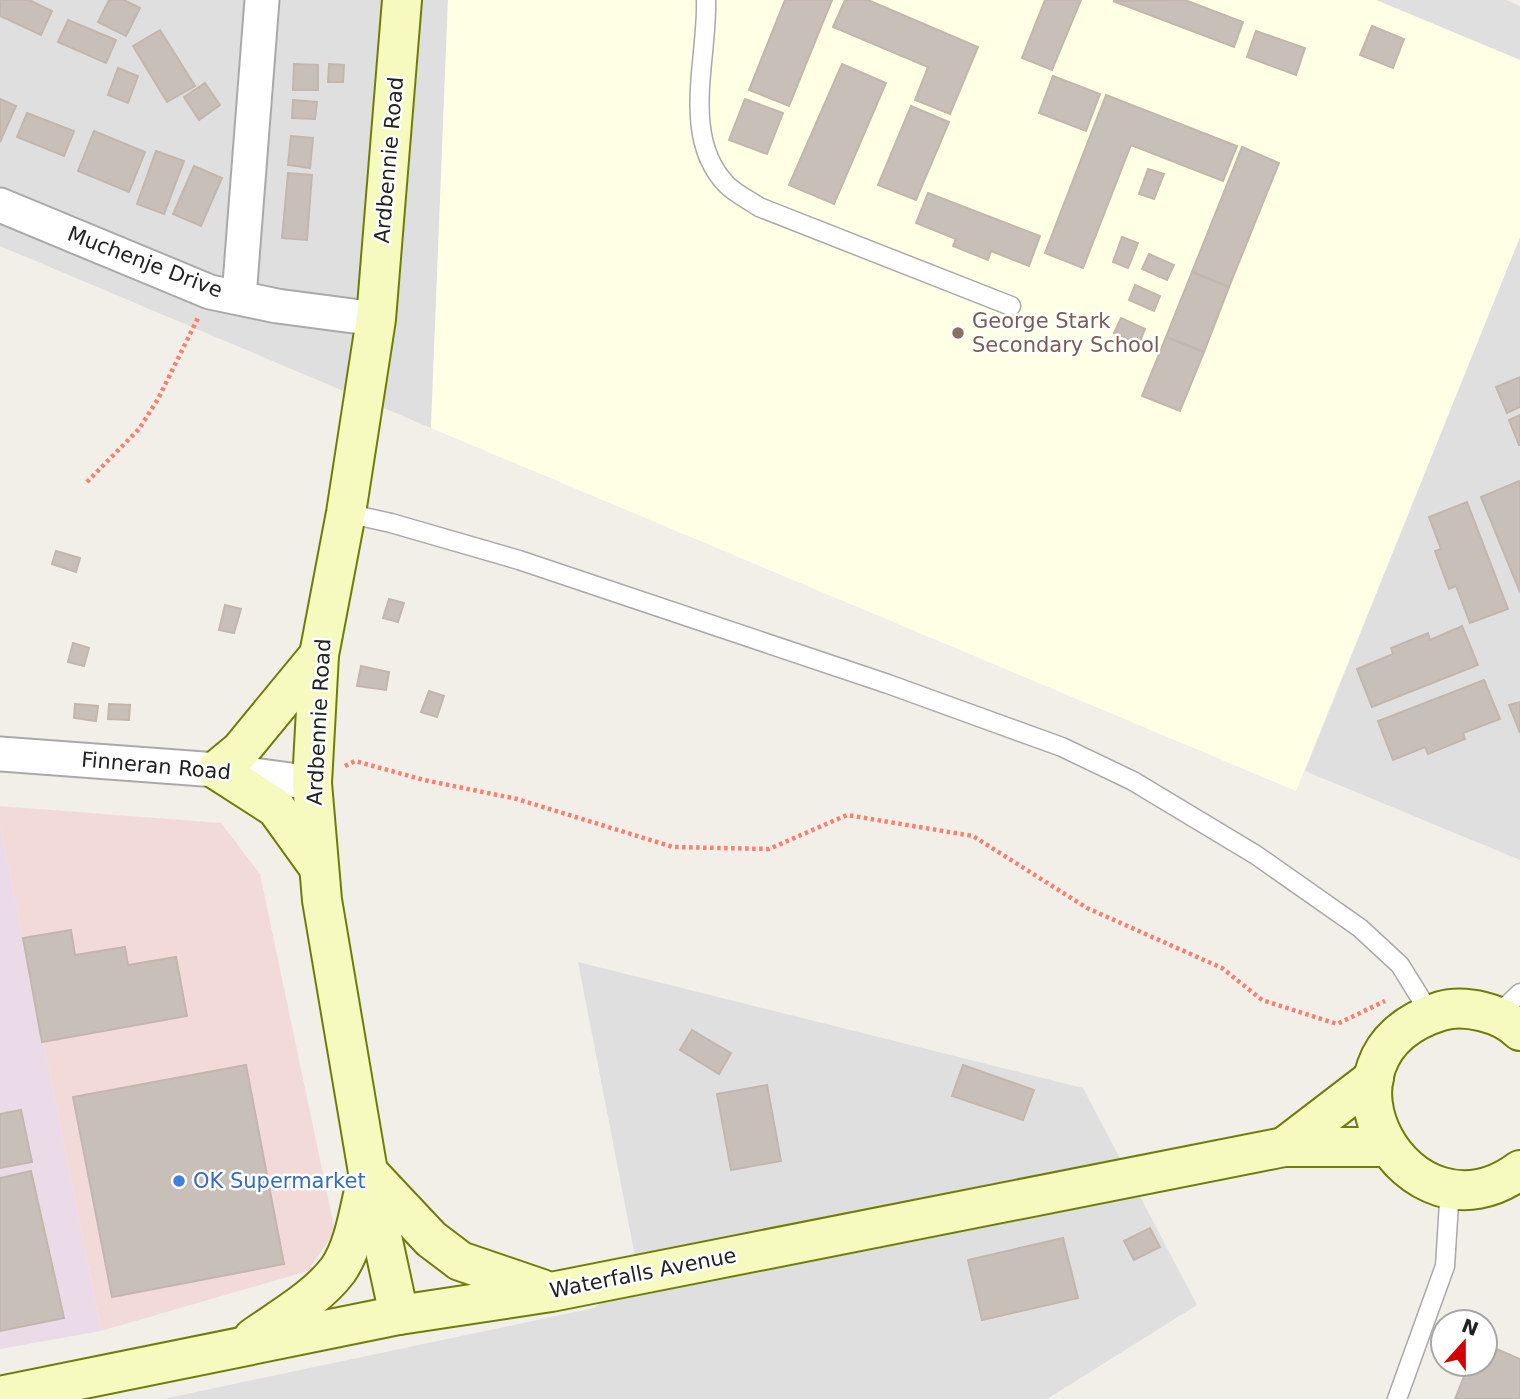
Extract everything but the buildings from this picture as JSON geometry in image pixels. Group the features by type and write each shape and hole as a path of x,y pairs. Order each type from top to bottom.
{"main road":[{"name":"Ardbennie Road","path":"399,1315 368,1172 317,864 312,783 319,655 346,513 376,319 402,0"},
{"path":"317,864 276,808 217,770 240,751 319,655"},
{"path":"1512,1014 1450,1009 1421,1019 1393,1037 1381,1056 1374,1078 1377,1128 1387,1147 1403,1165 1423,1180 1450,1187 1484,1190 1520,1170"},
{"name":"Waterfalls Avenue","path":"1284,1147 1374,1078"},
{"name":"Waterfalls Avenue","path":"0,1396 399,1315 551,1292 1284,1147 1387,1147"},
{"path":"368,1172 431,1239 460,1261 551,1292"},
{"path":"236,1349 301,1305 338,1269 354,1232 368,1172"}],"street":[{"path":"225,294 262,0"},
{"name":"Muchenje Drive","path":"0,205 225,294 277,306 376,319"},
{"name":"Finneran Road","path":"0,754 217,770 312,783"}],"lane":[{"path":"706,0 699,128 712,160 727,185 759,207 1011,306"},
{"path":"346,513 391,523 519,560 888,684 1062,747 1133,781 1221,834 1360,928 1400,965 1421,1019"},
{"path":"1397,1399 1446,1266 1450,1187"}],"path":[{"path":"87,482 139,429 225,294"},
{"path":"312,783 355,761 424,780 517,799 673,847 769,849 847,815 973,836 1087,908 1222,968 1262,1000 1337,1024 1390,998 1421,1019"}],"shaded area":[{"path":"0,0 448,0 431,428 0,246"},
{"name":"George Stark Secondary School","path":"448,0 1376,0 1520,60 1520,237 1296,791 431,428"},
{"path":"1376,0 1506,0 1520,6 1520,60"},
{"path":"1520,237 1520,860 1305,771"},
{"path":"0,806 221,823 260,874 335,1231 308,1271 101,1331 0,824"},
{"path":"0,824 101,1331 0,1349"},
{"path":"578,962 1083,1088 1197,1305 1047,1399 163,1399 594,1308 639,1277"}],"place":[{"name":"George Stark Secondary School","path":"958,333"},
{"name":"OK Supermarket","path":"179,1181"}]}
